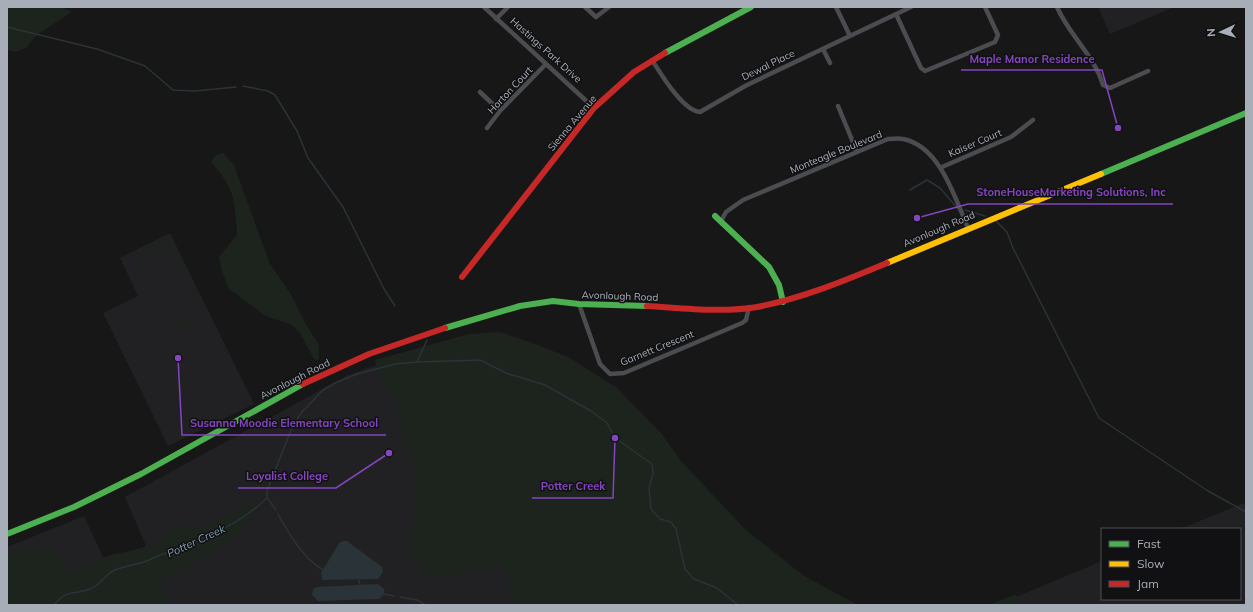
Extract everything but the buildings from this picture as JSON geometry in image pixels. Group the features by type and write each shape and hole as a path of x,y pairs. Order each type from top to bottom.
{"street":[{"name":"Hastings Park Drive","path":"484,7 594,108"},
{"path":"496,19 508,7"},
{"path":"585,7 596,16 609,7"},
{"name":"Sienna Avenue","path":"462,277 594,108 634,72 652,60 705,30 752,7"},
{"path":"836,7 850,36"},
{"name":"Dewal Place","path":"652,60 678,96 691,109 700,112 740,89 911,7"},
{"path":"896,14 921,68 924,71 995,42 998,35 985,7"},
{"path":"1058,7 1064,20 1093,63 1103,85 1110,88 1148,71"},
{"path":"823,49 830,63"},
{"name":"Horton Court","path":"487,128 500,112 546,64"},
{"path":"480,92 500,112"},
{"path":"838,106 857,152"},
{"name":"Avonlough Road","path":"7,534 74,507 141,474 306,383 368,354 412,338 520,306 553,301 579,304 721,309 783,302 816,292 1246,113"},
{"name":"Kaiser Court","path":"942,167 1011,137 1033,120"},
{"name":"Monteagle Boulevard","path":"721,221 726,212 743,200 888,139 903,138 916,143 942,167 968,228"},
{"path":"715,216 769,267 779,286 783,302"},
{"name":"Garnett Crescent","path":"579,304 600,364 610,374 624,373 742,323 746,320 749,307"}],"shaded area":[{"path":"7,7 62,7 72,12 37,35 26,48 16,52 7,50"},
{"path":"1098,7 1175,7 1110,34"},
{"path":"223,153 234,165 270,264 292,296 304,321 319,345 319,360 314,359 300,333 290,324 266,316 229,289 222,271 219,257 237,235 234,204 225,180 211,162 216,155"},
{"path":"170,233 254,404 168,446 103,313 138,296 120,258"},
{"path":"167,242 175,247 201,302 196,318 188,325 183,327 171,325 164,319 157,307 141,267 140,260 142,253 146,248 154,244","holes":["164,245 173,250 198,298 198,308 196,314 187,321 180,323 176,323 167,318 155,296 142,266 144,257 151,248"]},
{"path":"500,332 570,358 617,388 661,433 681,461 745,529 804,576 858,605 514,605 505,568 502,565 425,580 411,553 417,478 395,401 378,375 375,360 469,334"},
{"path":"385,362 622,605 7,605 7,547 84,516 106,564 146,546 125,497 348,375"},
{"path":"1244,503 1246,508 1246,605 997,605 1101,561 1101,600 1241,600 1241,528 1182,528"},
{"path":"252,505 250,520 229,541 195,563 159,581 167,605 7,605 7,552 28,546 54,551 68,571 111,555 147,547 176,525 207,528 214,520 223,516 230,516 242,506"},
{"path":"347,541 382,567 383,572 378,579 322,580 321,573 340,542"},
{"path":"378,584 384,589 384,592 378,599 318,601 312,595 313,589 317,587"},
{"path":"1016,594 1019,602 1016,605 989,605"}],"waterway":[{"path":"7,27 97,49 145,66 173,90 195,91 236,87"},
{"path":"243,86 268,91 275,95 297,131 308,158 343,207 384,289 395,306"},
{"path":"910,190 927,180 940,188 958,209"},
{"path":"965,210 985,216"},
{"path":"995,220 1007,232 1013,248 1099,418 1208,491 1246,512"},
{"path":"417,362 427,340"},
{"name":"Potter Creek","path":"54,605 67,594 93,588 115,570 150,560 214,534 254,509 267,498 267,491 293,425 302,412 323,390 335,383 357,374 395,364 480,360 506,373 545,385 591,411 607,423 615,438 652,464 653,474 649,488 651,509 660,519 671,522 676,529 685,569 694,579 717,588 738,605"},
{"path":"268,499 276,510"},
{"path":"278,514 303,552 323,570"},
{"path":"359,580 360,585"},
{"path":"384,594 394,596"},
{"path":"400,597 417,600 426,605"}],"traffic: fast":[{"path":"665,53 751,7"},
{"path":"1101,174 1246,113"},
{"path":"715,216 769,267 779,285 783,302"},
{"path":"445,328 520,306 553,301 579,304 647,306"},
{"path":"7,534 74,507 141,474 303,384"}],"traffic: slow":[{"path":"887,263 1101,174"}],"traffic: jam":[{"path":"462,277 594,108 634,72 665,53"},
{"path":"647,306 716,310 757,307 807,294 887,263"},
{"path":"303,384 369,354 445,328"}],"place":[{"name":"Maple Manor Residence","path":"1118,128"},
{"name":"StoneHouseMarketing Solutions, Inc","path":"917,218"},
{"name":"Susanna Moodie Elementary School","path":"178,358"},
{"name":"Potter Creek","path":"615,438"},
{"name":"Loyalist College","path":"389,453"}]}
